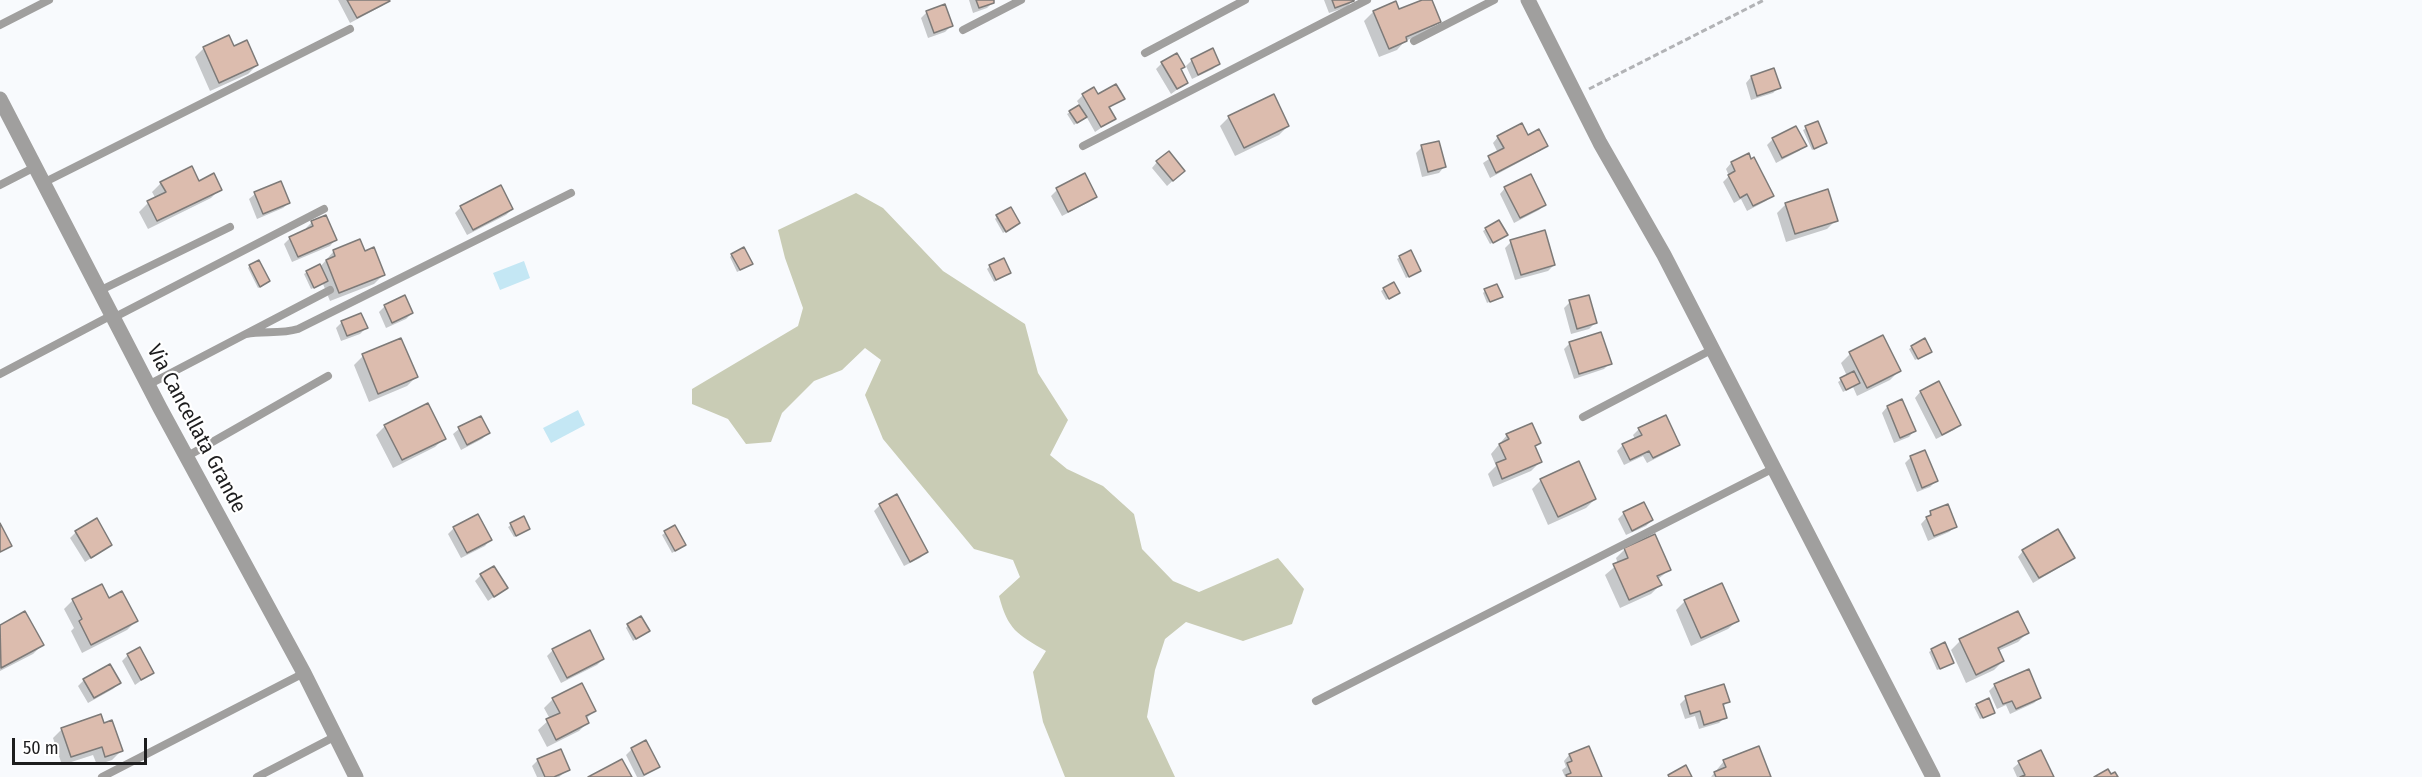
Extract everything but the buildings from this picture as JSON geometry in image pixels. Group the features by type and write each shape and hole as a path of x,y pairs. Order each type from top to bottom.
{"street":[{"path":"1528,0 1575,96 1664,255 1713,349 1933,777"},
{"name":"Via Cancellata Grande","path":"0,99 186,457 304,673 356,777"}],"lane":[{"path":"0,25 49,0"},
{"path":"963,30 1021,0"},
{"path":"1145,53 1245,0"},
{"path":"1083,146 1367,0"},
{"path":"1414,41 1494,0"},
{"path":"43,183 350,29"},
{"path":"0,185 35,167"},
{"path":"246,334 298,329 571,193"},
{"path":"0,374 324,208"},
{"path":"99,291 230,226"},
{"path":"148,385 330,290"},
{"path":"1583,417 1713,349"},
{"path":"186,457 328,376"},
{"path":"1316,701 1774,468"},
{"path":"102,777 304,673"},
{"path":"257,777 336,736"}],"path":[{"path":"1575,96 1764,0"}],"green space":[{"path":"856,193 883,208 943,271 1025,324 1038,373 1068,420 1050,455 1067,469 1103,486 1134,514 1142,549 1173,581 1199,592 1278,558 1304,589 1292,624 1243,641 1186,622 1165,639 1155,670 1147,717 1175,777 1065,777 1043,722 1033,672 1046,651 1015,630 1006,617 999,596 1020,577 1013,560 974,549 883,439 865,395 881,360 865,348 842,370 814,381 782,413 771,442 746,444 728,419 692,404 692,389 798,326 803,308 785,258 778,230"}],"water":[{"path":"524,261 530,278 500,290 493,273"},
{"path":"578,410 585,425 551,443 543,428"}]}
